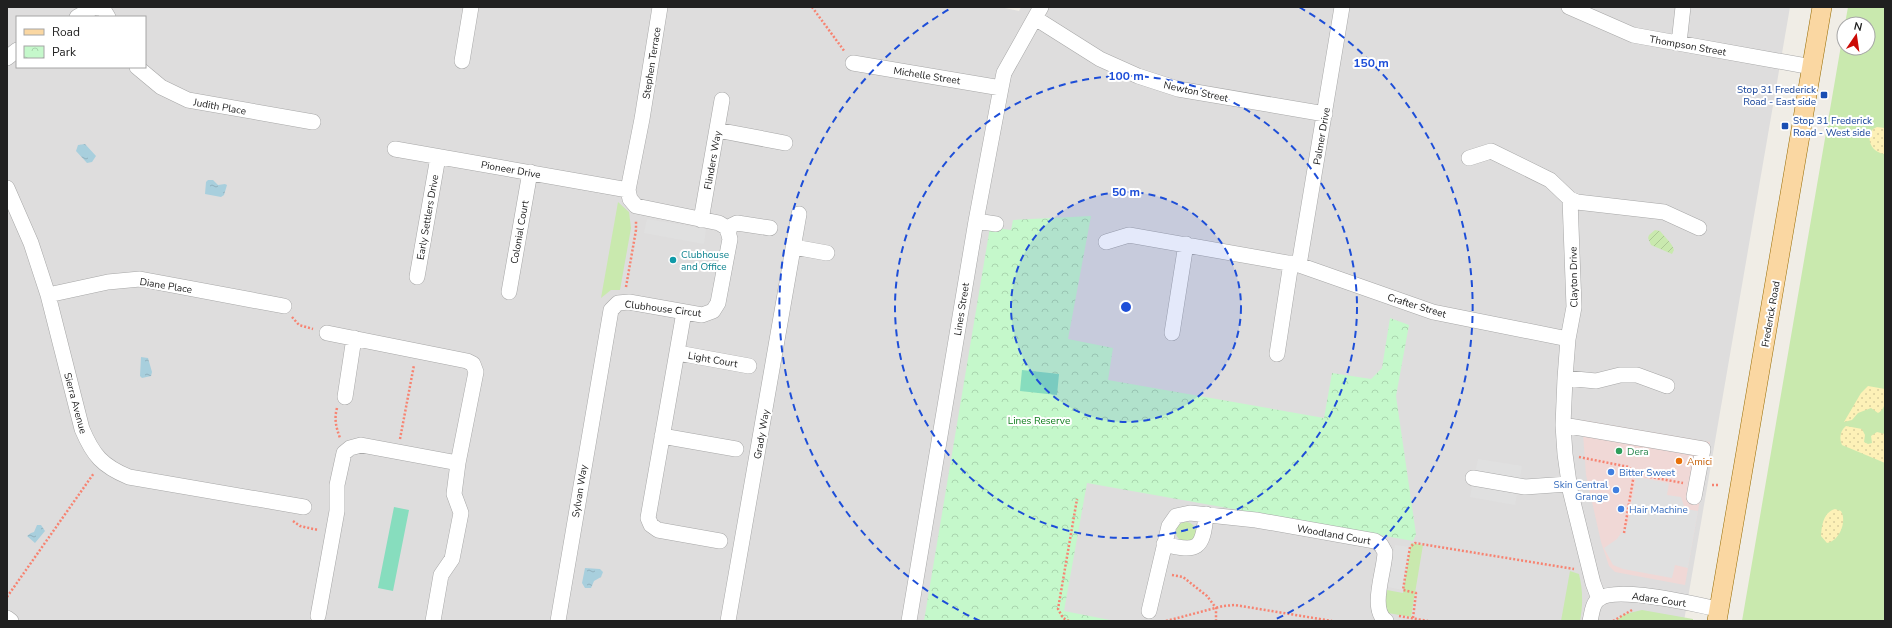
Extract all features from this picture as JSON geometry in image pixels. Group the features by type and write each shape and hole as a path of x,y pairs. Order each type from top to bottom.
{"main road":[{"name":"Frederick Road","path":"1718,615 1822,7"}],"street":[{"path":"79,16 95,7"},
{"path":"102,7 107,16"},
{"path":"462,61 472,7"},
{"name":"Stephen Terrace","path":"628,190 642,118 660,7"},
{"name":"Palmer Drive","path":"1295,264 1325,114 1342,7"},
{"name":"Thompson Street","path":"1569,7 1633,34 1812,67"},
{"path":"1679,43 1683,7"},
{"name":"Newton Street","path":"1038,13 1100,59 1138,76 1178,89 1325,114"},
{"name":"Lines Street","path":"909,621 976,221 1000,88 1004,73 1038,13"},
{"path":"7,58 16,51"},
{"name":"Michelle Street","path":"853,63 1000,88"},
{"name":"Judith Place","path":"138,68 161,87 188,100 313,122"},
{"name":"Flinders Way","path":"701,220 722,100"},
{"path":"717,130 784,143"},
{"name":"Pioneer Drive","path":"395,149 628,190"},
{"path":"1469,158 1491,151 1550,180 1570,199 1577,202 1664,212 1699,228"},
{"name":"Early Settlers Drive","path":"417,277 438,157"},
{"name":"Colonial Court","path":"509,292 530,172"},
{"name":"Sierra Avenue","path":"7,188 31,243 48,295 82,429 90,448 102,463 116,472 129,477 304,507"},
{"path":"628,190 630,199 636,206 719,223 727,228 737,223 770,228"},
{"name":"Clayton Drive","path":"1570,199 1574,308 1568,339 1563,425 1568,484 1599,599"},
{"name":"Grady Way","path":"728,621 799,214"},
{"path":"976,221 996,224"},
{"name":"Clubhouse Circut","path":"601,360 610,310 618,303 629,302 702,315 712,311 718,303 730,239 727,228"},
{"name":"Crafter Street","path":"1106,242 1129,235 1295,264 1433,312 1568,339"},
{"path":"1172,333 1186,244"},
{"path":"794,247 827,253"},
{"path":"1277,354 1295,264"},
{"name":"Diane Place","path":"48,295 108,282 140,279 284,306"},
{"path":"684,312 648,518 651,525 658,530 720,541"},
{"path":"327,333 467,361 473,364 476,372 458,463 454,494 461,513 452,559 441,575 433,621"},
{"path":"345,397 354,338"},
{"name":"Light Court","path":"678,353 749,366"},
{"name":"Sylvan Way","path":"558,621 601,360"},
{"path":"1565,378 1596,381 1620,375 1637,375 1653,379 1667,386"},
{"path":"1563,425 1703,449 1695,490"},
{"path":"662,436 736,449"},
{"path":"318,616 337,511 337,486 344,453 350,448 361,445 458,463"},
{"path":"1474,478 1524,487 1568,484"},
{"name":"Woodland Court","path":"1149,611 1169,526 1176,516 1190,513 1256,520 1375,541 1381,545 1385,552 1377,605 1380,616 1390,618"},
{"path":"1164,544 1185,550 1193,548 1200,543 1204,534 1206,514"},
{"name":"Adare Court","path":"1599,599 1624,594 1644,595 1718,615"},
{"path":"1590,621 1593,607 1599,599"},
{"path":"7,618 11,621"}],"path":[{"path":"812,7 853,63"},
{"path":"623,303 636,230 636,206"},
{"path":"284,306 299,325 327,333"},
{"path":"398,452 416,351"},
{"path":"345,397 340,400 335,415 336,426 340,438 350,448"},
{"path":"1579,457 1629,467 1634,474 1695,490 1718,485"},
{"path":"7,597 102,463"},
{"path":"1624,533 1634,474"},
{"path":"1069,621 1063,618 1058,609 1078,498"},
{"path":"1413,618 1416,593 1403,590 1410,547 1415,543 1590,570"},
{"path":"1158,572 1183,577 1207,596 1216,608 1216,621"},
{"path":"1166,621 1216,608 1235,605 1332,621"},
{"path":"1390,618 1413,618 1428,621"}],"shaded area":[{"path":"7,7 1000,7 1019,11 1021,7 1790,7 1684,621 7,621"},
{"path":"647,219 706,229 704,244 644,233"},
{"path":"1582,420 1710,442 1685,585 1615,572 1609,566 1601,542 1586,475"},
{"path":"1478,459 1522,466 1515,505 1470,497"},
{"path":"1636,477 1669,483 1667,495 1681,497 1685,509 1698,511 1688,568 1675,565 1672,578 1623,569 1613,565 1604,548 1617,539 1628,523"},
{"path":"1395,545 1410,547 1403,590 1388,587"}],"green space":[{"path":"1848,7 1885,7 1885,621 1742,621 1839,56 1876,56 1876,16 1846,16"},
{"path":"618,202 629,212 631,228 620,290 611,290 601,298"},
{"name":"Lines Reserve","path":"1091,216 1068,339 1113,348 1108,380 1324,418 1332,373 1371,379 1382,368 1390,318 1409,325 1396,396 1416,534 1413,541 1087,483 1064,611 1115,621 924,621 990,227 1011,230 1013,220"},
{"path":"1655,230 1660,231 1670,243 1674,250 1672,254 1651,245 1648,238 1649,235"},
{"path":"1022,370 1059,374 1057,395 1020,391"},
{"path":"394,507 409,510 393,591 378,588"},
{"path":"1182,522 1190,522 1196,528 1196,536 1190,542 1182,542 1176,536 1176,528"},
{"path":"1411,543 1423,545 1411,617 1388,613 1384,607 1387,590 1403,593"},
{"path":"1570,571 1579,574 1582,598 1580,621 1561,621"},
{"path":"1642,610 1693,619 1693,621 1615,621 1625,614"}],"sand":[{"path":"1877,127 1885,128 1884,154 1876,151 1871,145 1871,133 1873,129"},
{"path":"1868,386 1885,389 1885,402 1881,411 1878,413 1871,408 1858,413 1852,420 1844,422 1861,393"},
{"path":"1846,426 1862,429 1865,435 1864,442 1868,444 1872,443 1871,436 1877,432 1885,434 1885,463 1842,445 1842,430"},
{"path":"1835,509 1841,511 1843,515 1843,525 1836,539 1827,543 1821,536 1823,524 1828,513"}],"water":[{"path":"85,144 96,156 92,162 87,163 76,151 78,145"},
{"path":"208,180 213,180 218,185 227,185 224,195 221,197 205,194 206,182"},
{"path":"141,357 148,358 152,372 151,376 142,378 140,376"},
{"path":"37,525 41,525 45,531 35,543 27,536 34,532"},
{"path":"585,568 600,569 603,572 601,577 594,581 591,588 585,588 582,583"}],"place":[{"name":"Stop 31 Frederick Road - East side","path":"1824,95"},
{"name":"Stop 31 Frederick Road - West side","path":"1785,126"},
{"name":"Clubhouse and Office","path":"673,260"},
{"name":"Dera","path":"1619,451"},
{"name":"Amici","path":"1679,461"},
{"name":"Bitter Sweet","path":"1611,472"},
{"name":"Skin Central Grange","path":"1616,490"},
{"name":"Hair Machine","path":"1621,509"}]}
